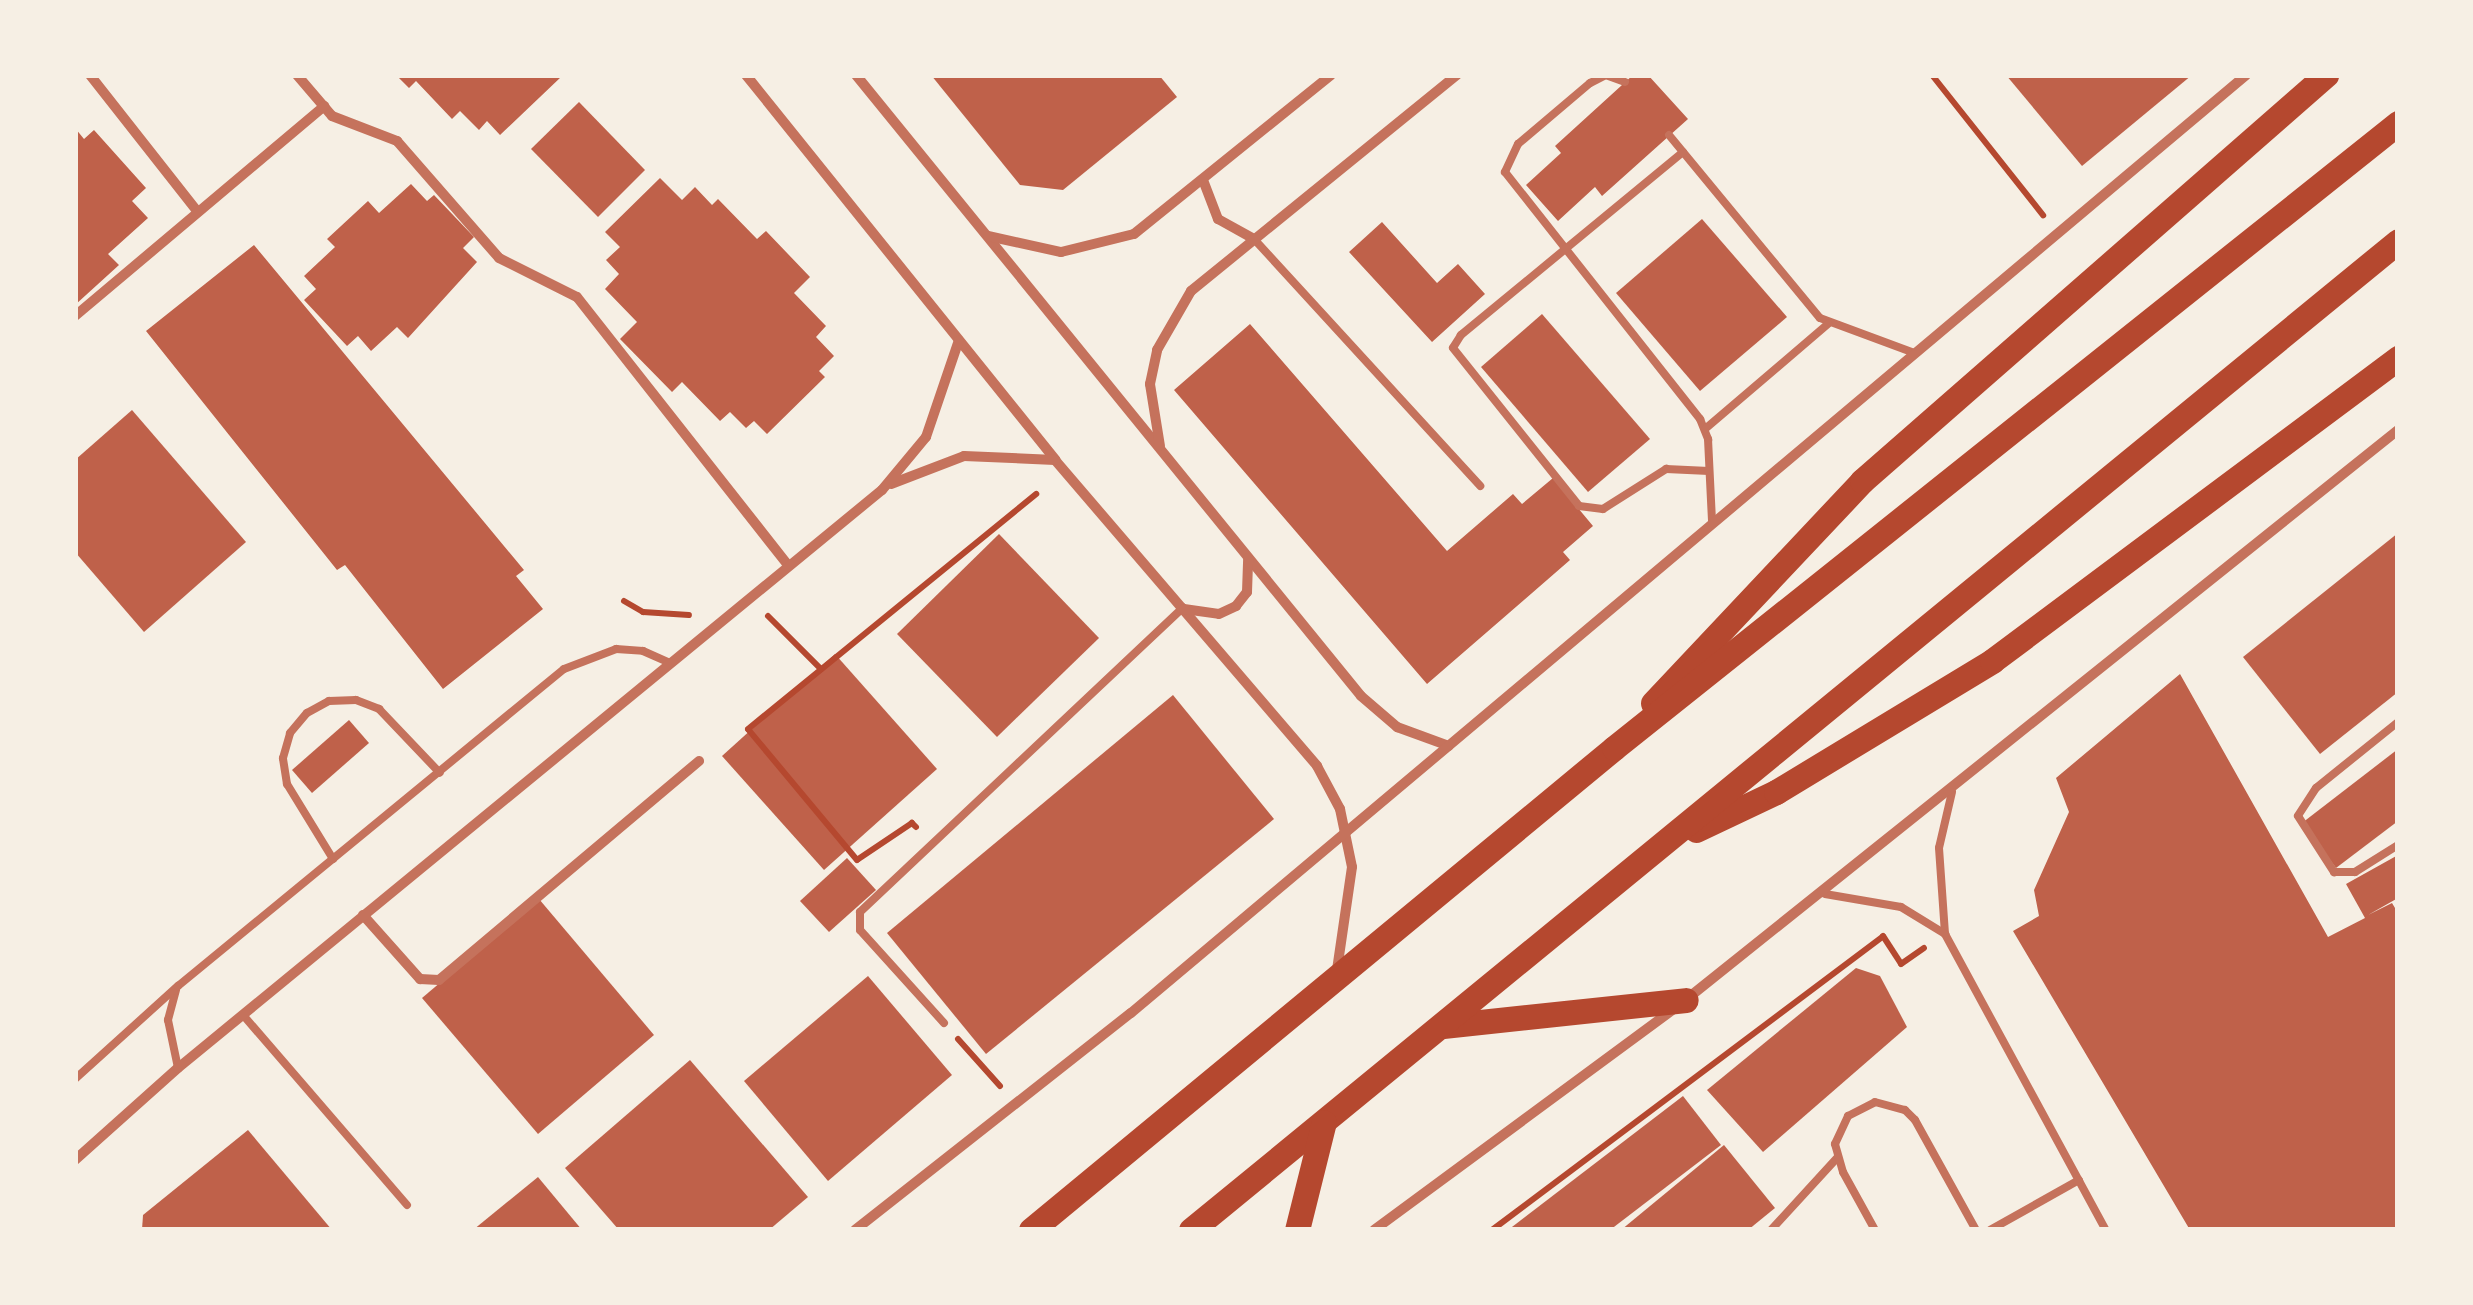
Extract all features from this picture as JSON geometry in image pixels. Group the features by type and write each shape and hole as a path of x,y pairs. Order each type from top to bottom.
{"main road":[{"path":"1614,748 1862,481 2326,75"},
{"path":"1031,1230 1614,748 2398,123"},
{"path":"1192,1230 2398,241"},
{"path":"1660,848 1776,792 1992,661 2398,358"},
{"path":"1443,1026 1686,1000"},
{"path":"1298,1230 1324,1122"}],"street":[{"path":"90,75 198,212"},
{"path":"297,75 332,116 396,141 499,258 577,298 789,566"},
{"path":"746,75 1055,460 1317,766 1346,833 1352,867 1335,979"},
{"path":"856,75 1378,713 1449,746"},
{"path":"988,236 1061,252 1099,247 1134,234 1331,75"},
{"path":"1162,451 1152,418 1157,350 1191,291 1457,75"},
{"path":"855,1230 1016,1105 1346,833 2246,75"},
{"path":"75,316 324,106"},
{"path":"1204,180 1218,219 1254,239"},
{"path":"75,1160 243,1014 882,490 906,465 942,406 959,340"},
{"path":"1374,1230 1825,894 2398,430"},
{"path":"882,490 964,456 1055,460"},
{"path":"1183,608 1219,614 1236,606 1247,592 1247,556"},
{"path":"363,915 416,975 438,980 699,761"}],"lane":[{"path":"1626,82 1606,75 1590,82 1506,160 1509,183 1705,430 1712,522"},
{"path":"1669,136 1828,324 1914,353"},
{"path":"1683,152 1461,335 1454,356 1579,506 1603,510 1666,469 1709,471"},
{"path":"1254,239 1480,486"},
{"path":"1705,430 1828,324"},
{"path":"944,1023 858,921 867,904 1183,608"},
{"path":"75,1079 178,986 588,655 643,651 670,664"},
{"path":"333,859 287,784 283,758 307,713 329,701 356,700 379,709 440,773"},
{"path":"2398,722 2316,788 2298,816 2334,872 2356,872 2398,846"},
{"path":"1952,792 1939,848 1946,934 2106,1230"},
{"path":"1825,894 1900,908 1946,934"},
{"path":"178,986 168,1020 178,1068"},
{"path":"243,1014 407,1205"},
{"path":"75,1063 88,1068"},
{"path":"1874,1230 1836,1158 1835,1144 1848,1116 1875,1102 1904,1110 1976,1230"},
{"path":"1771,1230 1836,1158"},
{"path":"1990,1230 2078,1180"}],"path":[{"path":"1932,75 2057,233"},
{"path":"932,843 912,824 857,860 748,729 1036,494"},
{"path":"750,598 821,669"},
{"path":"624,601 665,617 698,611"},
{"path":"1492,1230 1883,936 1901,964 1946,934"},
{"path":"944,1023 1016,1105"}],"building":[{"path":"396,75 561,77 500,135 487,121 479,130 460,111 452,119 416,81 409,88"},
{"path":"931,75 1159,75 1177,97 1063,190 1020,185"},
{"path":"1633,75 1648,75 1688,119 1602,196 1595,187 1558,221 1526,185 1561,153 1555,146"},
{"path":"2006,75 2192,75 2082,166"},
{"path":"579,102 645,170 598,217 531,149"},
{"path":"75,128 84,139 94,130 146,188 132,201 148,218 108,254 119,265 75,305"},
{"path":"660,178 682,200 695,187 712,205 718,199 757,239 766,231 810,277 794,293 826,326 816,337 834,356 819,371 825,377 767,434 754,421 746,428 730,412 720,421 682,382 672,392 620,339 637,322 605,289 619,274 606,260 620,247 605,232"},
{"path":"411,184 427,201 434,195 474,237 463,248 477,262 408,338 397,327 371,351 358,336 347,346 304,300 316,289 304,276 335,247 327,239 368,201 379,213"},
{"path":"1702,219 1787,317 1700,391 1616,293"},
{"path":"1382,222 1437,283 1458,264 1485,294 1432,342 1349,252"},
{"path":"254,245 524,570 516,576 543,609 443,689 345,565 337,570 146,331"},
{"path":"1542,314 1650,439 1588,492 1481,367"},
{"path":"1250,324 1447,551 1513,494 1522,504 1553,478 1593,526 1563,552 1570,560 1427,684 1174,390"},
{"path":"132,410 246,542 144,632 75,552 75,460"},
{"path":"2398,533 2398,692 2320,754 2243,657"},
{"path":"999,534 1099,638 997,737 897,634"},
{"path":"835,654 937,769 824,870 722,756"},
{"path":"2180,674 2328,937 2365,918 2346,884 2398,855 2398,898 2368,915 2392,903 2398,913 2398,1230 2190,1230 2013,931 2039,916 2034,890 2069,812 2056,778"},
{"path":"1173,695 1274,819 986,1054 887,933"},
{"path":"349,720 369,743 312,793 292,770"},
{"path":"2398,749 2398,821 2336,868 2302,823"},
{"path":"847,858 876,890 829,932 800,901"},
{"path":"539,899 654,1035 538,1134 422,998"},
{"path":"1856,968 1880,976 1907,1027 1763,1152 1707,1090"},
{"path":"868,976 952,1075 828,1181 744,1081"},
{"path":"690,1060 808,1197 769,1230 619,1230 565,1168"},
{"path":"1683,1096 1721,1145 1610,1230 1508,1230"},
{"path":"248,1130 332,1230 142,1230 143,1215"},
{"path":"1724,1145 1775,1208 1748,1230 1621,1230"},
{"path":"538,1177 582,1230 473,1230"}]}
